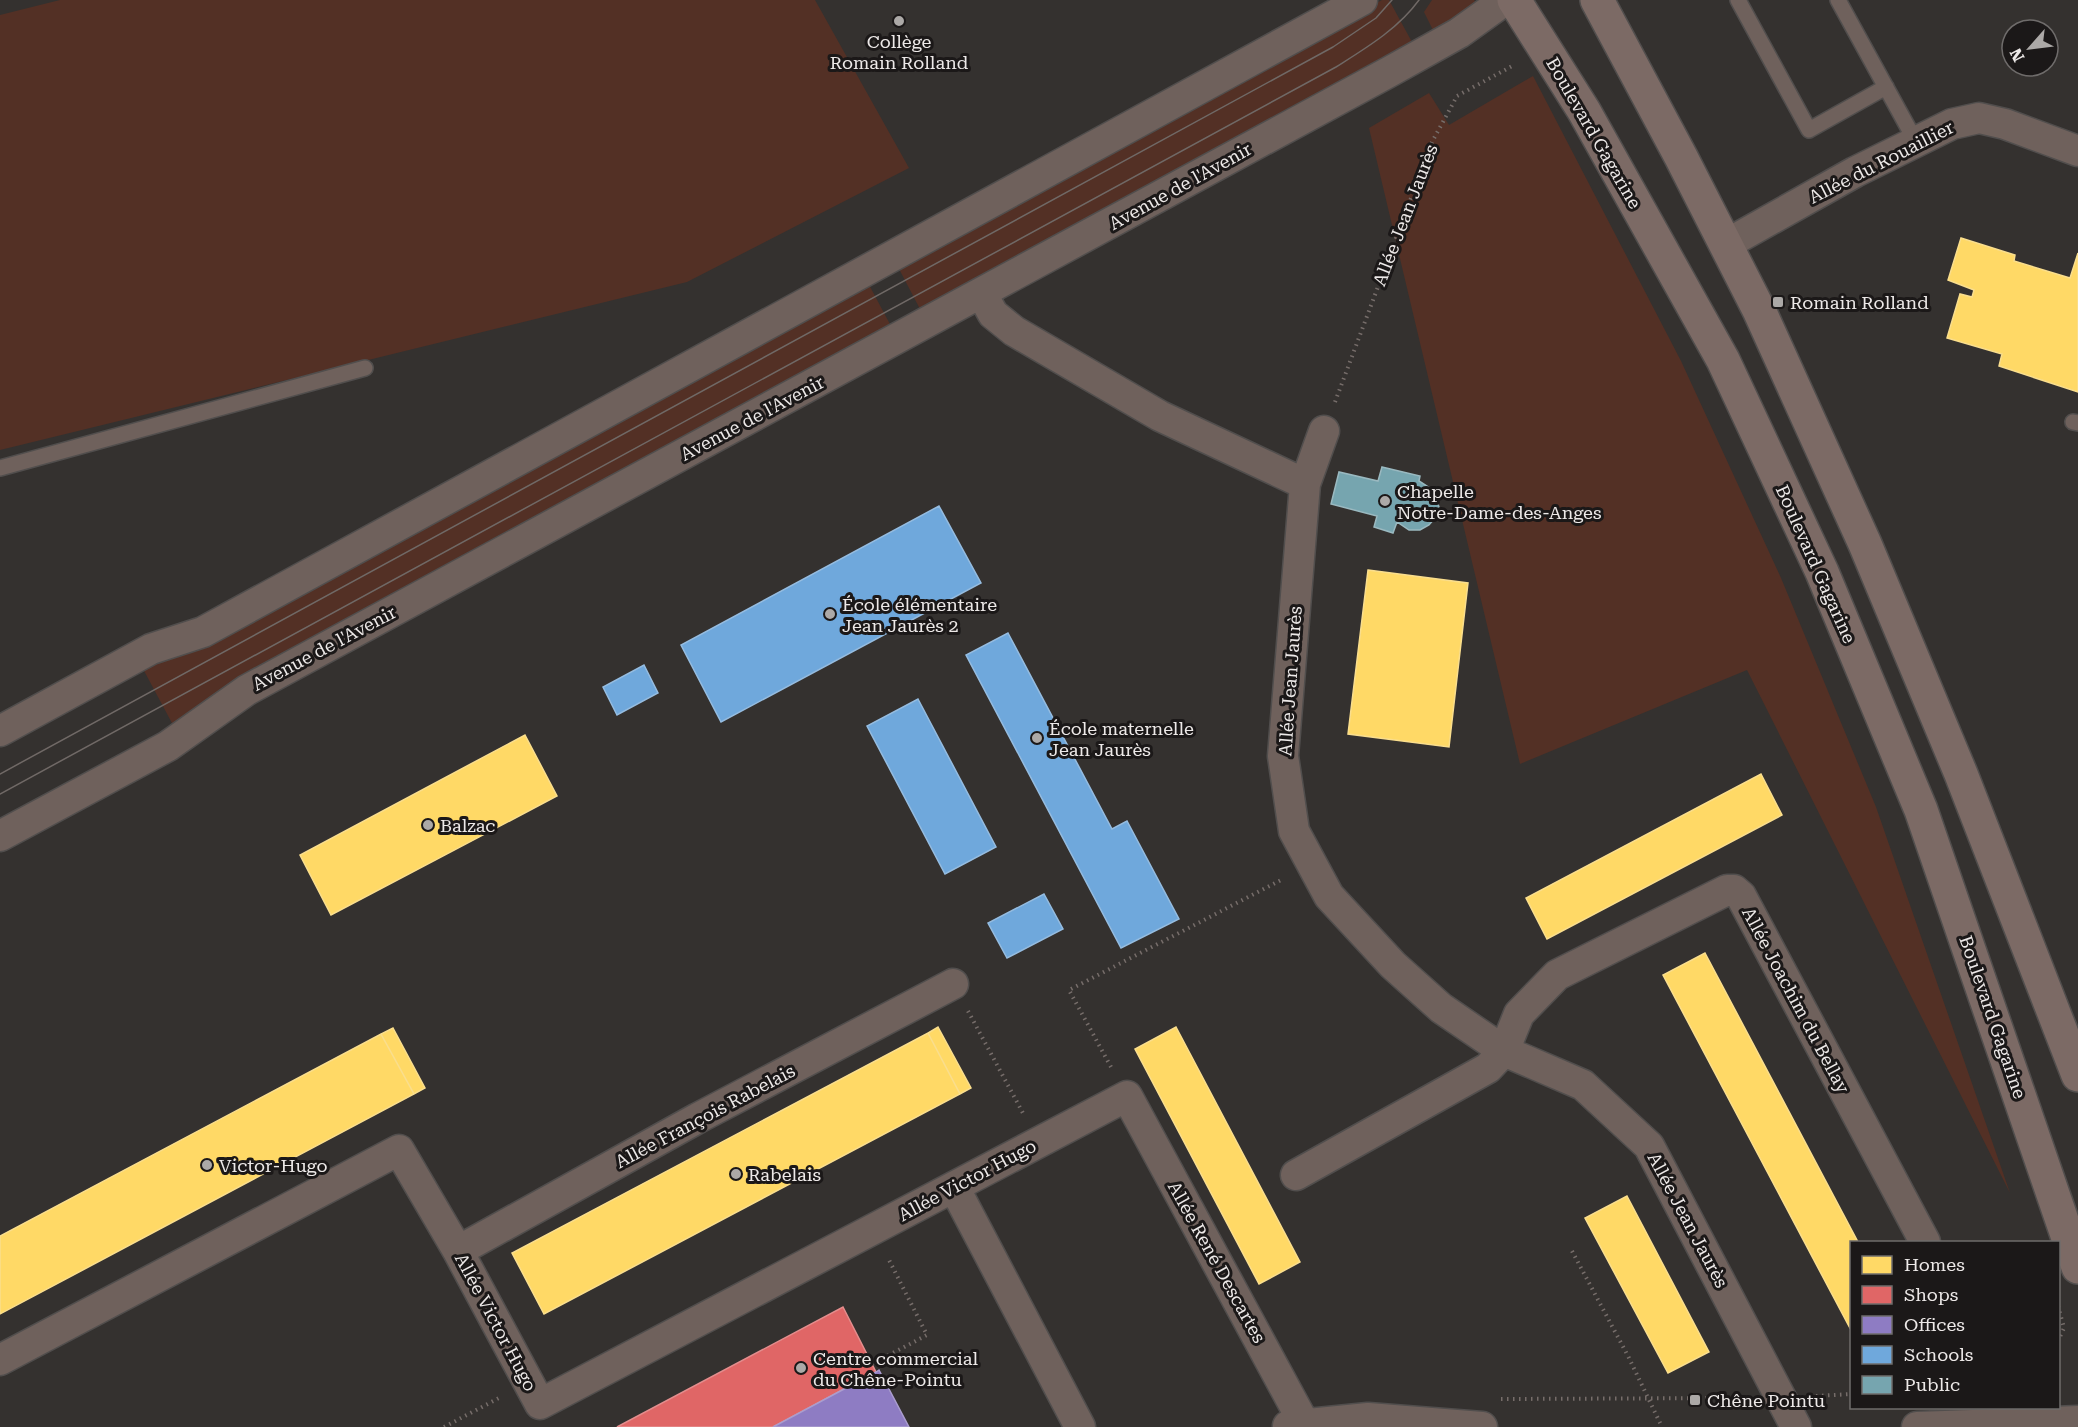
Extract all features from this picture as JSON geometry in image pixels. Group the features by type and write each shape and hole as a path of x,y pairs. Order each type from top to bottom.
{"main road":[{"name":"Boulevard Gagarine","path":"1514,0 1584,111 1723,360 1822,572 1920,810 2044,1163 2078,1267"},
{"path":"1597,0 1759,310 1866,544 1961,774 2078,1075"}],"street":[{"path":"0,731 152,649 203,632 1362,0"},
{"name":"Avenue de l'Avenir","path":"0,836 168,746 247,690 982,294 1459,33 1505,0"},
{"name":"Allée du Rouaillier","path":"1725,244 1952,124 1979,118 2005,124 2078,151"},
{"path":"982,294 993,314 1014,331 1160,416 1305,484"},
{"name":"Allée Jean Jaurès","path":"1324,431 1305,484 1283,756 1294,831 1329,896 1393,965 1441,1008 1504,1051 1583,1085 1649,1146 1796,1427"},
{"name":"Allée Joachim du Bellay","path":"1504,1051 1519,1014 1557,975 1727,890 1734,890 1741,896 1924,1241"},
{"name":"Allée François Rabelais","path":"458,1251 698,1118 953,984"},
{"path":"1296,1175 1488,1068 1504,1051"},
{"name":"Allée Victor Hugo","path":"0,1360 399,1150 458,1251 540,1404 1126,1096"},
{"name":"Allée René Descartes","path":"1126,1096 1298,1426"},
{"name":"Boulevard Gagarine","path":"2044,1163 2078,1220"},
{"path":"954,1186 1080,1427"},
{"path":"1298,1426 1368,1418 1482,1427"},
{"path":"1931,1427 2078,1421"}],"lane":[{"path":"1738,0 1809,130 1886,87"},
{"path":"1838,0 1916,142"},
{"path":"0,468 365,368"}],"path":[{"name":"Allée Jean Jaurès","path":"1324,431 1432,142 1457,96 1517,63"},
{"path":"1126,1096 1069,990 1312,863"},
{"path":"953,984 1038,1142"},
{"path":"872,1364 927,1335 873,1229"},
{"path":"1572,1251 1628,1356 1662,1427"},
{"path":"2060,1313 2064,1328 2060,1337"},
{"path":"444,1427 528,1382"},
{"path":"1492,1399 1648,1399 1850,1394"}],"shaded area":[{"path":"60,0 815,0 909,168 687,282 0,450 0,15"},
{"path":"1382,0 1389,0 1412,42 921,311 897,265"},
{"path":"1432,0 1474,0 1476,3 1434,32 1424,12"},
{"path":"1533,76 1681,361 1781,578 1876,807 2010,1193 1747,670 1520,764 1369,128 1429,93 1449,125"},
{"path":"867,281 892,328 173,725 142,667"}],"building: Homes":[{"path":"1961,238 2015,255 2014,261 2070,278 2078,253 2078,392 1999,366 2002,354 1947,338 1960,294 1972,297 1974,290 1948,280"},
{"path":"1368,570 1468,583 1449,747 1348,734"},
{"name":"Balzac","path":"525,735 557,796 331,915 300,855"},
{"path":"1761,774 1782,815 1547,939 1526,898"},
{"path":"1705,953 1857,1241 1850,1241 1850,1328 1663,975"},
{"path":"938,1027 971,1088 960,1094 928,1033"},
{"path":"1176,1027 1300,1262 1259,1284 1135,1049"},
{"path":"393,1028 425,1088 414,1094 381,1034"},
{"name":"Rabelais","path":"928,1033 960,1094 544,1314 512,1253"},
{"name":"Victor-Hugo","path":"381,1034 414,1094 0,1314 0,1236"},
{"path":"1627,1196 1709,1352 1668,1373 1585,1218"}],"building: Shops":[{"name":"Centre commercial du Chêne-Pointu","path":"843,1307 876,1372 773,1427 617,1427"}],"building: Offices":[{"path":"879,1370 909,1427 773,1427 876,1372"}],"building: Schools":[{"name":"École élémentaire Jean Jaurès 2","path":"939,506 981,583 721,722 681,645"},
{"name":"École maternelle Jean Jaurès","path":"1008,633 1112,829 1127,821 1179,919 1121,948 966,655"},
{"path":"644,665 658,693 617,715 603,687"},
{"path":"918,699 996,847 945,874 867,726"},
{"path":"1044,894 1063,929 1007,958 988,923"}],"building: Public":[{"name":"Chapelle Notre-Dame-des-Anges","path":"1382,467 1420,476 1419,481 1433,490 1439,507 1436,517 1429,525 1420,530 1409,530 1397,522 1393,533 1374,527 1377,516 1331,504 1339,472 1378,481"}],"tram line":[{"path":"0,774 1333,47 1376,18 1392,0"},
{"path":"0,794 1336,67 1391,29 1419,0"}],"place":[{"name":"Collège Romain Rolland","path":"899,21"},
{"name":"Romain Rolland","path":"1778,302"},
{"name":"Chapelle Notre-Dame-des-Anges","path":"1385,501"},
{"name":"École élémentaire Jean Jaurès 2","path":"830,614"},
{"name":"École maternelle Jean Jaurès","path":"1037,738"},
{"name":"Balzac","path":"428,825"},
{"name":"Victor-Hugo","path":"207,1165"},
{"name":"Rabelais","path":"736,1174"},
{"name":"Centre commercial du Chêne-Pointu","path":"801,1368"},
{"name":"Chêne Pointu","path":"1695,1400"}]}
